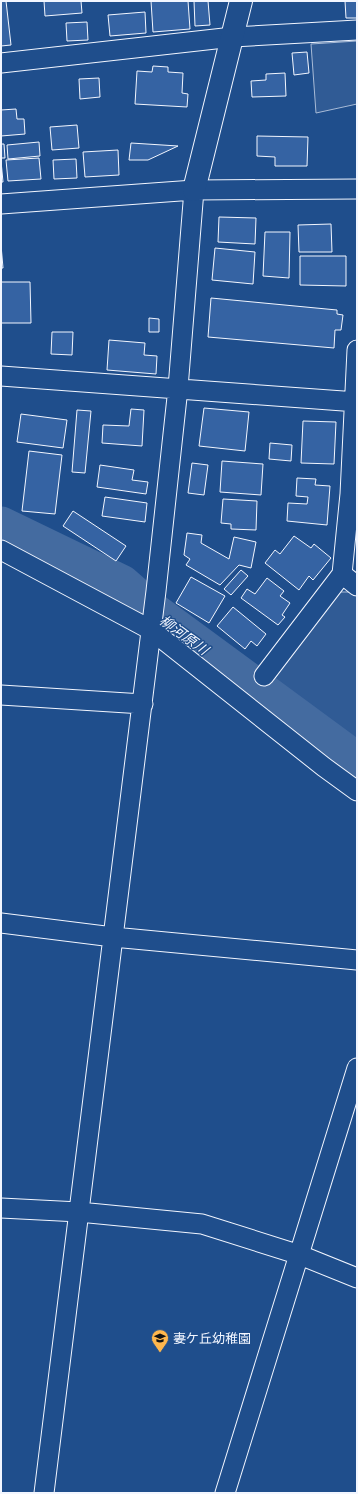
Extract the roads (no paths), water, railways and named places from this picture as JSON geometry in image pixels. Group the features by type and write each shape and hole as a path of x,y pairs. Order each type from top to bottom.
{"street":[{"path":"44,1493 143,704 178,388 194,190 241,1"},
{"path":"1,63 233,37 357,30"},
{"path":"1,204 194,190 357,189"},
{"path":"264,676 342,574 353,495 357,350"},
{"path":"1,376 356,402"},
{"path":"1,550 151,630 324,767 357,791"},
{"path":"342,574 357,586"},
{"path":"1,695 143,704"},
{"path":"1,923 113,937 357,960"},
{"path":"225,1493 357,1068"},
{"path":"1,1208 79,1212 202,1224 300,1255 357,1278"}],"waterway":[{"name":"柳河原川","path":"1,526 121,584 153,612 357,762"}],"place":[{"name":"妻ケ丘幼稚園","path":"160,1353"}]}
